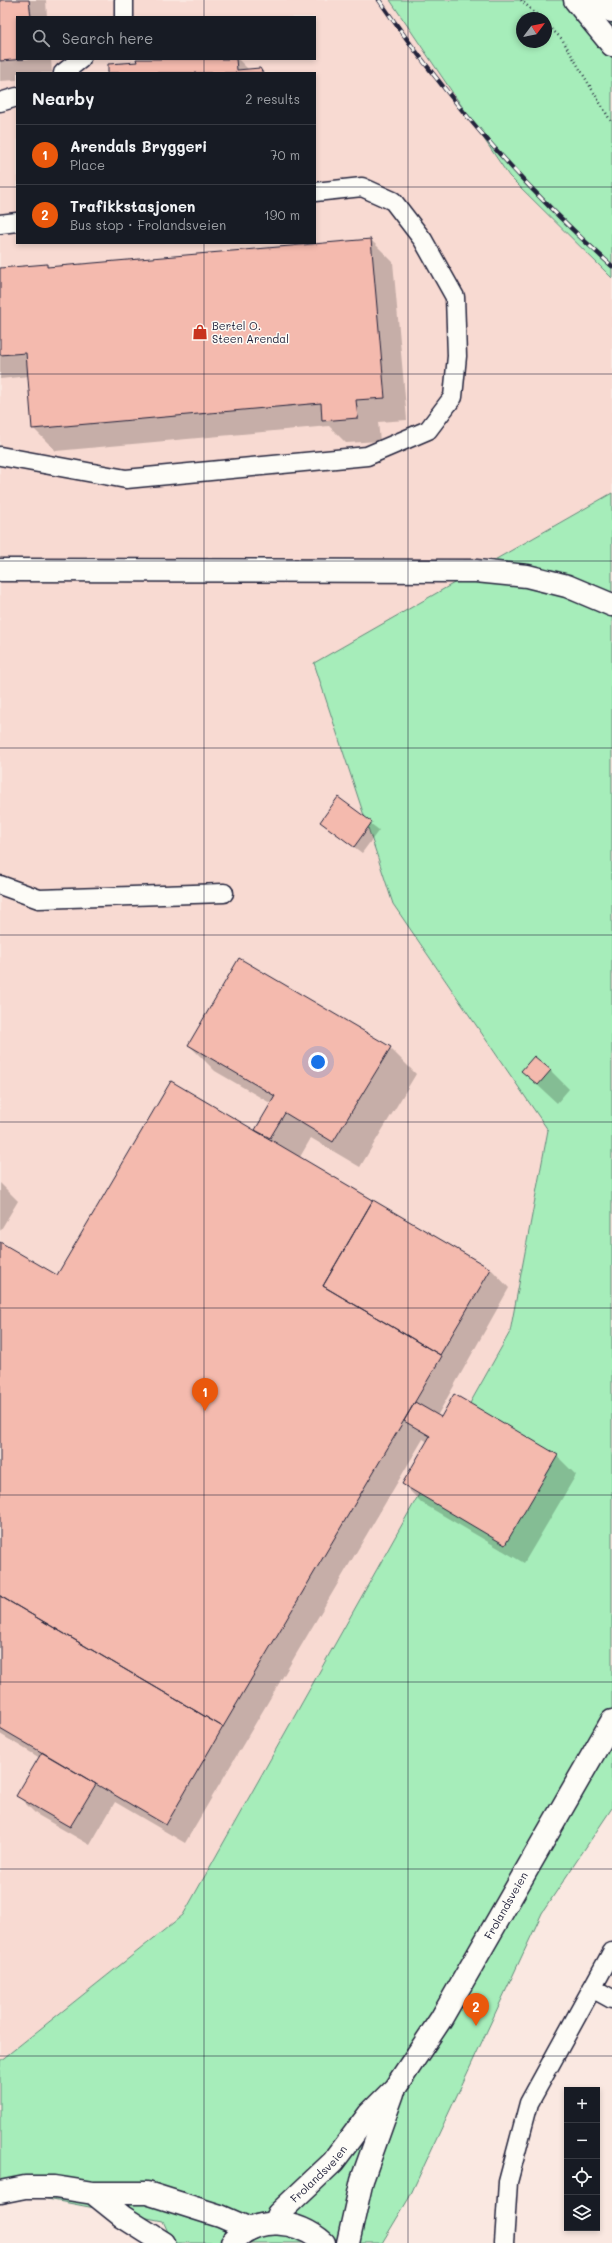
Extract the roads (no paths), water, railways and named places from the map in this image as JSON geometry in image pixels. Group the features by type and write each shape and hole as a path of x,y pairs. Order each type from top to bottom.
{"main road":[{"path":"575,0 612,45"},
{"path":"592,0 612,11"},
{"path":"0,570 476,571 533,578 567,586 612,605"},
{"name":"Frolandsveien","path":"274,2223 278,2214 333,2162 369,2114 395,2088 441,2019 612,1721"},
{"name":"Frolandsveien","path":"348,2243 362,2180 395,2088"},
{"path":"0,2192 25,2187 55,2187 93,2193 147,2193 213,2214 250,2229"},
{"path":"93,2193 123,2217 164,2243"},
{"path":"232,2243 250,2229 274,2223 292,2224 309,2231 324,2243"}],"lane":[{"path":"124,0 124,16"},
{"path":"64,72 80,60"},
{"path":"0,102 16,97"},
{"path":"0,456 126,480 367,456 428,430 453,397 457,356 455,297 423,240 393,201 362,187 316,192"},
{"path":"0,224 16,222"},
{"path":"0,885 39,899 224,893"},
{"path":"504,2243 508,2182 529,2103 612,1952"},
{"path":"592,1988 612,2000"}],"railway":[{"path":"379,0 431,72 488,140 548,205 612,266"}],"place":[{"name":"Bertel O. Steen Arendal","path":"200,332"},
{"name":"Arendals Bryggeri","path":"205,1411"},
{"name":"Trafikkstasjonen","path":"476,2026"}]}
